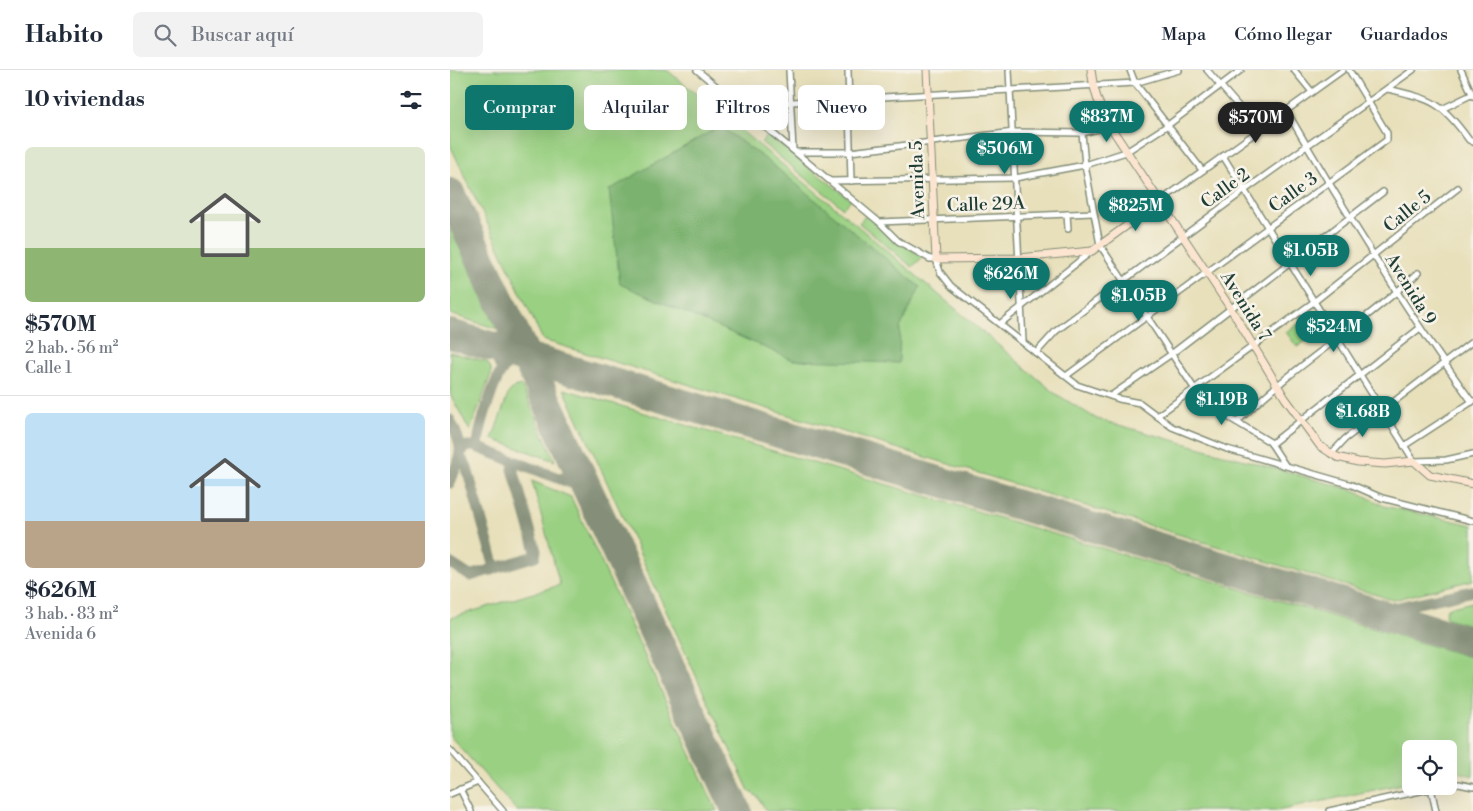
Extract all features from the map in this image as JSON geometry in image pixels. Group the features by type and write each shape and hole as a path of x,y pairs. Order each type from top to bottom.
{"street":[{"path":"697,70 716,85"},
{"path":"789,70 794,151"},
{"path":"848,70 848,85"},
{"name":"Avenida 5","path":"927,70 936,260"},
{"path":"1009,70 1014,132 1016,218 1023,341"},
{"name":"Avenida 7","path":"1091,70 1093,84 1103,114 1110,126 1231,308 1277,384 1320,446 1331,454 1345,460 1371,464 1446,460 1473,454"},
{"path":"1130,70 1135,83 1202,170"},
{"path":"885,98 1135,83 1179,70"},
{"path":"1207,70 1259,130"},
{"path":"830,181 1015,178 1085,166 1126,152 1168,125 1241,70"},
{"path":"1294,70 1312,92"},
{"path":"1001,323 1100,245 1342,70"},
{"path":"1349,70 1370,102"},
{"name":"Calle 2","path":"1036,353 1056,331 1245,190 1308,147 1412,70"},
{"path":"1444,108 1473,95 1461,70"},
{"path":"1388,89 1422,98 1444,108 1469,140 1473,142"},
{"path":"788,102 798,102"},
{"name":"Calle 3","path":"1066,376 1387,140 1388,136 1370,102"},
{"name":"Avenida 9","path":"1286,110 1349,218 1444,364 1472,402"},
{"path":"794,151 850,152 931,144 1014,132 1082,133 1110,126"},
{"path":"770,130 879,222 898,241 930,259 1019,258 1092,251"},
{"path":"849,130 851,181"},
{"path":"1082,133 1085,166 1100,245 1170,355 1208,405 1271,444 1286,466"},
{"path":"1223,156 1414,461 1430,474 1473,484"},
{"name":"Calle 5","path":"1157,416 1315,301 1458,188"},
{"path":"1112,395 1170,355 1383,192"},
{"name":"Calle 29A","path":"879,222 1016,218 1093,213"},
{"path":"1067,214 1068,229"},
{"path":"1077,252 1080,261"},
{"path":"936,260 940,272 951,286 1001,323 1076,385 1120,399 1140,403 1172,427 1200,439 1352,485 1382,498 1473,521"},
{"path":"1237,422 1277,384 1397,293 1418,273"},
{"path":"1271,444 1420,328"},
{"path":"1331,454 1345,439 1473,341"},
{"path":"1404,446 1472,402"},
{"path":"450,750 503,811"},
{"path":"450,794 478,782"},
{"path":"1457,784 1473,787"},
{"path":"460,789 471,811"},
{"path":"1328,811 1402,795"},
{"path":"1433,795 1436,811"},
{"path":"1360,804 1361,811"}],"green space":[{"path":"450,70 667,70 685,85 584,85 584,130 687,130 687,86 697,95 697,130 740,130 853,222 1056,394 1097,419 1356,491 1384,506 1473,525 1473,580 1393,600 543,340 450,145"},
{"path":"713,130 725,130 772,164 920,287 900,328 899,363 793,360 620,284 609,190"},
{"path":"768,135 851,200 843,208 761,142"},
{"path":"867,214 898,241 923,257 912,267 859,223"},
{"path":"450,224 501,330 450,314"},
{"path":"1307,318 1318,333 1297,347 1286,332"},
{"path":"450,352 487,362 491,368 491,374 470,431 450,394"},
{"path":"516,386 521,386 524,391 555,461 492,439 509,392"},
{"path":"564,389 1473,658 1473,776 1457,773 1457,740 1402,740 1402,784 1277,811 766,811 758,797 749,791"},
{"path":"532,481 571,497 717,811 517,811 450,736 450,618 560,585"},
{"path":"1473,602 1473,626 1445,616 1447,608"}],"taxiway":[{"path":"502,370 513,337 509,321"},
{"path":"484,344 496,357 502,370"},
{"path":"478,447 488,403 503,369 508,364 516,361 543,362"},
{"path":"514,365 528,369 534,375"},
{"path":"450,420 460,445 459,458 450,483"},
{"path":"462,451 467,446 474,446 587,489"},
{"path":"460,457 466,465 494,564 492,570"},
{"path":"450,563 470,576 535,556 536,551 513,469 515,463 520,463"},
{"path":"563,478 573,475 577,467"},
{"path":"1376,612 1473,591"}],"runway":[{"path":"450,193 737,811"},
{"path":"450,334 1473,642"}]}
